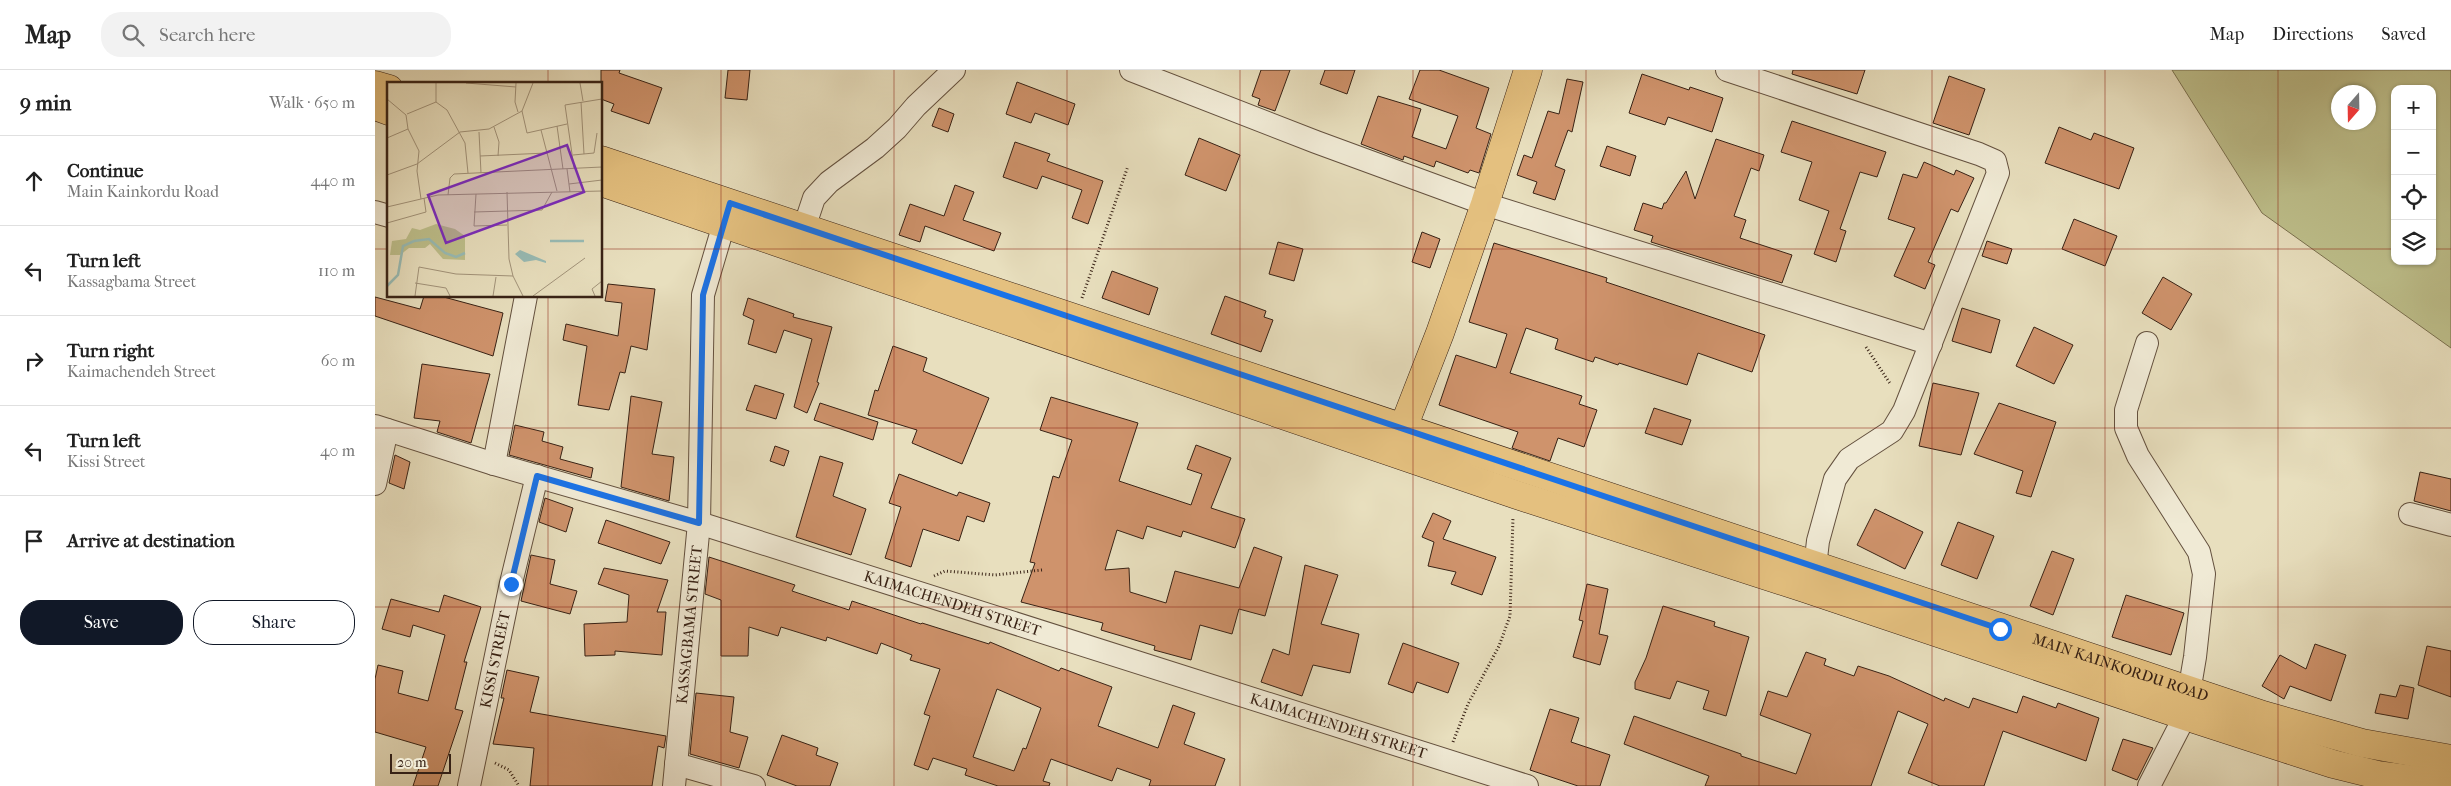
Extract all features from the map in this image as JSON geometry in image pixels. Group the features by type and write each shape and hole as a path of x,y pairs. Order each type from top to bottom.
{"main road":[{"path":"1398,440 1440,333 1485,204 1527,70"},
{"path":"603,161 727,214 1589,505 2188,703 2333,764 2378,775 2451,786"},
{"path":"603,183 727,214 804,228 996,305 1074,319 1398,440 1517,495 1589,505"},
{"path":"1676,534 1815,567 1996,641"},
{"name":"MAIN KAINKORDU ROAD","path":"2188,703 2362,743 2451,759"}],"street":[{"path":"804,228 815,198 829,182 875,148 954,70"},
{"path":"1131,70 1316,142 1485,204 1931,344"},
{"path":"1727,70 1995,161 1999,173 1904,411 1892,431 1849,459 1835,480 1820,533 1815,567"},
{"name":"KASSAGBAMA STREET","path":"675,775 699,523 703,295 727,214"},
{"path":"494,464 526,298"},
{"path":"2147,343 2126,410 2126,428 2138,456 2199,552 2204,574 2188,703 2149,786"},
{"path":"375,484 381,428"},
{"name":"KAIMACHENDEH STREET","path":"381,428 494,464 699,523 1527,786"},
{"name":"KISSI STREET","path":"469,786 511,584 537,476"},
{"path":"2409,514 2451,524"},
{"path":"675,775 754,786"}],"path":[{"path":"1074,319 1128,166"},
{"path":"1845,317 1887,377 1904,411"},
{"path":"1446,759 1468,704 1499,646 1510,616 1511,527 1517,495"},
{"path":"917,593 932,577 945,571 995,575 1042,570"},
{"path":"476,753 509,770 519,786"}],"green space":[{"path":"2172,70 2451,70 2451,348 2262,213"}],"building":[{"path":"601,70 620,70 619,73 662,88 649,124 611,111 614,104 603,100 603,82 601,82"},
{"path":"728,70 750,70 747,100 725,98"},
{"path":"1261,70 1290,70 1275,111 1258,105 1260,99 1252,96"},
{"path":"1325,70 1355,70 1347,94 1320,84"},
{"path":"1420,70 1439,70 1489,88 1476,128 1491,134 1479,173 1470,170 1468,173 1436,161 1434,167 1404,156 1403,160 1361,144 1378,96 1421,109 1412,137 1446,149 1458,116 1409,99"},
{"path":"1793,70 1865,70 1857,94 1792,74"},
{"path":"1642,74 1689,90 1690,87 1723,98 1712,132 1668,117 1665,125 1629,113"},
{"path":"1949,76 1985,89 1969,135 1933,123"},
{"path":"1567,79 1583,82 1572,132 1568,130 1555,166 1565,170 1555,200 1533,193 1537,182 1517,175 1524,155 1532,158 1548,111 1559,114"},
{"path":"1017,82 1075,104 1068,125 1035,113 1031,123 1006,114"},
{"path":"939,108 954,114 948,132 932,126"},
{"path":"1792,121 1886,152 1877,177 1860,172 1840,229 1846,231 1836,262 1814,254 1829,211 1799,200 1812,162 1781,152"},
{"path":"2059,127 2091,140 2094,133 2134,148 2119,189 2045,163"},
{"path":"1199,138 1240,155 1226,191 1185,175"},
{"path":"1716,139 1764,155 1759,171 1751,168 1734,216 1746,220 1740,238 1792,255 1782,283 1651,242 1653,236 1634,230 1643,203 1662,209 1664,203 1666,203 1686,171 1695,199"},
{"path":"1015,142 1050,154 1047,161 1103,181 1088,224 1072,218 1082,190 1042,176 1037,189 1003,177"},
{"path":"1607,146 1636,156 1630,176 1600,166"},
{"path":"1924,162 1954,175 1956,170 1974,178 1958,212 1951,209 1928,262 1935,265 1925,289 1894,276 1915,228 1888,219 1903,174 1917,178"},
{"path":"955,185 974,192 963,220 1001,233 994,251 925,226 920,242 899,235 910,204 944,216"},
{"path":"2074,219 2117,236 2105,266 2062,249"},
{"path":"1422,232 1440,239 1430,268 1412,262"},
{"path":"1987,241 2012,249 2007,264 1982,256"},
{"path":"1278,242 1303,249 1294,281 1269,274"},
{"path":"1494,243 1607,278 1606,282 1765,335 1752,372 1698,353 1687,385 1619,363 1618,365 1595,357 1593,362 1555,349 1558,339 1526,328 1510,373 1582,396 1579,404 1597,410 1584,447 1558,438 1550,461 1512,448 1518,432 1439,405 1456,355 1496,368 1507,334 1469,322"},
{"path":"1112,271 1158,288 1149,315 1102,298"},
{"path":"2163,277 2192,294 2171,330 2142,313"},
{"path":"608,284 655,289 647,350 631,346 625,373 620,372 609,410 578,405 587,346 563,340 566,324 618,336 622,303 605,301"},
{"path":"1225,296 1266,311 1264,317 1273,320 1261,352 1211,334"},
{"path":"375,297 420,309 423,298 447,298 503,313 493,356 375,316"},
{"path":"748,298 794,314 793,317 832,327 817,382 819,383 807,413 794,407 812,339 784,330 776,353 748,344 754,320 743,315"},
{"path":"1962,308 2000,320 1991,353 1952,341"},
{"path":"2034,327 2073,345 2054,384 2016,366"},
{"path":"893,346 927,358 923,371 989,398 962,464 912,443 917,430 868,415 875,390 878,391"},
{"path":"422,364 490,374 471,443 437,432 440,421 414,418"},
{"path":"1933,383 1979,393 1961,455 1919,446"},
{"path":"755,385 784,394 776,419 746,410"},
{"path":"631,396 662,402 652,454 674,457 669,501 621,487"},
{"path":"1051,397 1138,423 1119,481 1191,505 1202,474 1187,469 1196,445 1231,458 1211,508 1245,519 1235,548 1183,531 1181,537 1147,526 1143,539 1117,530 1105,570 1129,568 1130,592 1166,603 1175,571 1239,588 1254,547 1282,557 1265,616 1239,609 1232,634 1200,625 1191,660 1154,650 1155,646 1101,630 1103,623 1021,602 1035,563 1030,562 1053,476 1059,478 1072,440 1040,430"},
{"path":"820,403 878,422 873,440 814,420"},
{"path":"1999,403 2056,422 2031,497 2016,493 2023,471 1974,454"},
{"path":"1654,408 1691,420 1682,445 1645,433"},
{"path":"515,425 544,432 542,441 563,447 560,459 593,468 591,478 509,455"},
{"path":"775,446 789,451 784,466 770,461"},
{"path":"395,455 410,462 404,489 389,483"},
{"path":"820,456 843,463 833,496 866,509 851,555 796,537"},
{"path":"2420,472 2451,479 2451,511 2414,501"},
{"path":"899,474 957,496 959,492 990,503 984,522 967,516 959,541 923,529 911,567 885,558 901,507 889,503"},
{"path":"545,498 573,508 566,532 539,522"},
{"path":"1875,509 1923,532 1905,569 1857,545"},
{"path":"1433,513 1451,521 1443,539 1496,557 1482,595 1451,584 1456,572 1428,566 1434,542 1422,537"},
{"path":"606,520 670,542 661,564 598,543"},
{"path":"1958,522 1994,536 1977,579 1941,565"},
{"path":"2052,551 2074,559 2053,615 2030,606"},
{"path":"531,555 555,560 550,584 577,591 570,614 521,601"},
{"path":"709,557 795,585 792,591 849,610 852,601 921,624 989,644 990,642 1059,671 1061,668 1112,687 1098,726 1158,748 1173,705 1195,713 1184,744 1225,759 1215,786 1149,786 1151,780 1117,768 1112,781 1051,759 1043,781 1050,783 1049,786 998,786 965,775 967,769 933,758 928,770 914,765 930,716 924,714 940,669 910,660 912,655 881,643 877,654 827,637 826,641 781,627 778,636 749,627 748,656 721,656 721,600 705,594","holes":["997,689 1041,708 1026,749 1023,748 1014,771 973,757"]},
{"path":"1305,565 1338,575 1321,624 1359,634 1350,673 1313,665 1302,696 1261,682 1273,649 1289,655"},
{"path":"604,568 668,580 657,612 666,612 662,655 615,651 615,655 585,656 584,624 627,622 629,595 598,584"},
{"path":"1587,584 1608,589 1599,634 1608,636 1600,665 1573,657 1583,621 1579,620"},
{"path":"444,595 481,607 464,662 467,662 455,709 463,711 438,786 413,786 426,747 375,732 375,679 378,665 403,671 398,693 428,701 445,635 413,625 410,637 382,629 391,599 439,612"},
{"path":"2126,595 2184,613 2171,655 2112,637"},
{"path":"1663,606 1715,622 1714,626 1749,637 1726,716 1703,709 1709,691 1677,681 1670,699 1635,689 1635,682 1646,658"},
{"path":"1403,643 1459,663 1448,693 1417,682 1413,693 1388,684"},
{"path":"2315,644 2346,655 2331,701 2290,686 2284,699 2262,686 2280,655 2306,669"},
{"path":"2427,646 2451,651 2451,697 2418,685"},
{"path":"1806,652 1826,659 1824,665 1854,676 1858,666 1889,676 1944,701 1945,698 1969,708 1973,698 2017,713 2023,696 2056,708 2058,703 2099,718 2086,761 2003,731 1984,786 1940,786 1908,773 1928,724 1898,711 1871,786 1705,786 1709,776 1624,744 1634,716 1741,754 1741,756 1796,774 1811,734 1760,715 1768,691 1787,697"},
{"path":"507,670 539,677 530,712 666,736 664,748 658,746 652,786 530,786 534,748 493,744 504,698 501,698"},
{"path":"2400,685 2414,688 2408,719 2375,713 2380,694 2396,697"},
{"path":"696,693 734,697 730,732 748,737 739,768 690,754"},
{"path":"1550,709 1579,718 1571,742 1610,755 1600,786 1578,786 1530,770"},
{"path":"782,735 818,748 816,755 838,763 830,786 797,786 767,775"},
{"path":"2123,739 2153,748 2137,780 2112,770"}],"route":[{"path":"511,584 537,476 699,523 703,295 730,203 2000,629"}]}
